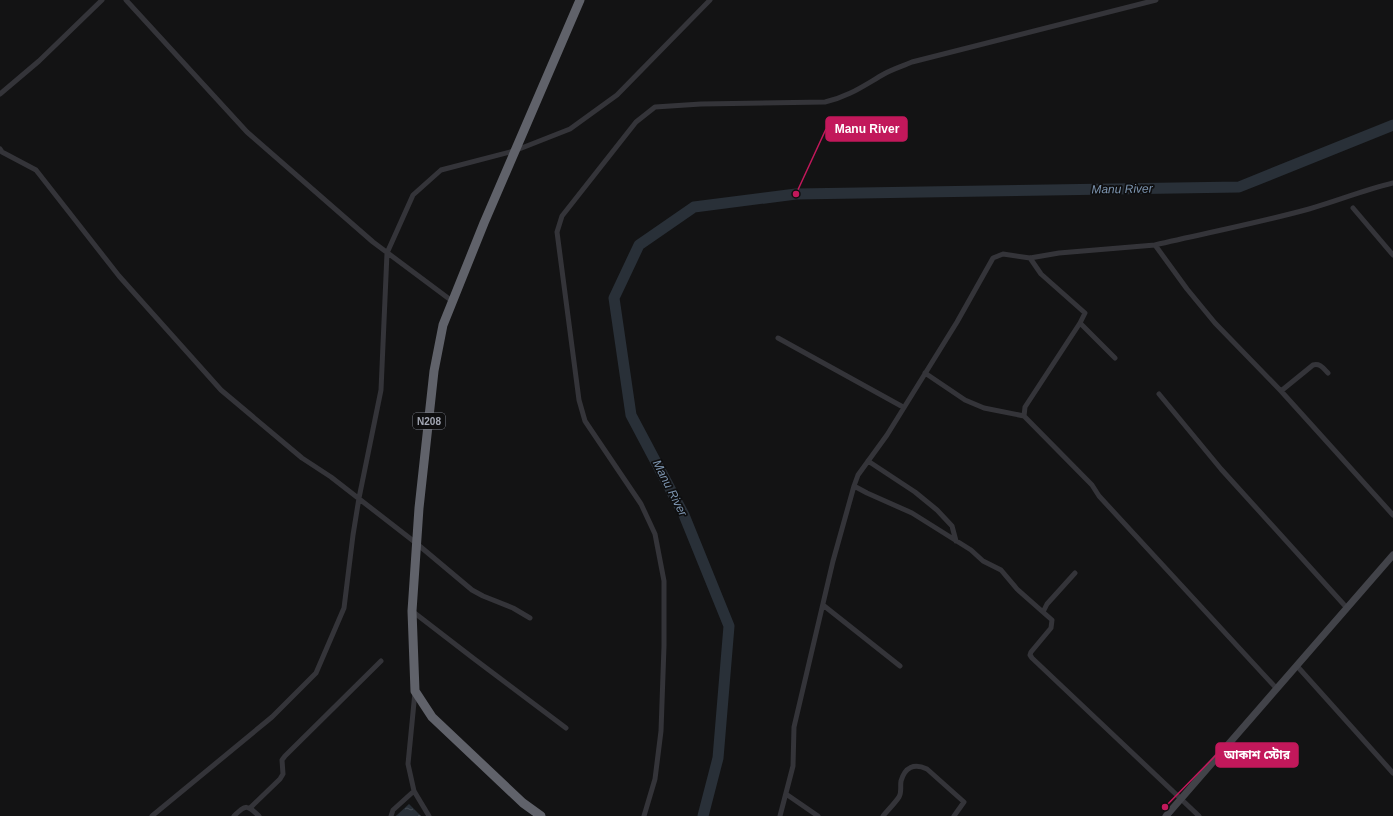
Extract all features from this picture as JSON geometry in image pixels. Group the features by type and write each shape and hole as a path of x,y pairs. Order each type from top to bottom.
{"highway":[{"name":"N208","path":"415,691 412,611 416,543 434,371 443,325 514,151 580,0"},
{"path":"415,691 432,717 523,804 541,816"}],"main road":[{"path":"1166,816 1393,555"}],"street":[{"path":"0,94 39,61 102,0"},
{"path":"126,0 247,132 373,242 452,301"},
{"path":"152,816 272,717 316,673 344,608 359,498 382,390 387,253 413,195 441,170 514,151 570,129 617,95 710,0"},
{"path":"644,816 655,779 661,731 664,646 664,581 655,534 642,504 585,421 578,400 557,232 562,216 636,122 655,107 824,102 839,99 856,91 884,74 912,62 1156,0"},
{"path":"0,149 2,152 36,170 119,276 221,390 302,458 359,498 476,593 513,608 530,618"},
{"path":"780,816 793,766 794,727 833,561 858,475 887,435 957,322 993,258 1003,254 1030,258 1060,253 1155,245 1265,220 1310,208 1369,188 1393,183"},
{"path":"1353,208 1393,255"},
{"path":"1155,245 1187,289 1215,323 1281,392 1393,515"},
{"path":"1024,416 1025,407 1085,313 1041,274 1030,258"},
{"path":"1080,323 1115,358"},
{"path":"778,338 903,407"},
{"path":"1281,392 1313,365 1318,364 1328,373"},
{"path":"925,373 965,400 984,408 1024,416 1092,485 1099,496 1277,689"},
{"path":"1159,394 1222,469 1347,608"},
{"path":"868,461 916,492 937,510 952,526 956,541"},
{"path":"854,486 867,494 912,513 971,550 983,561 1001,570 1017,589 1052,620 1051,628 1031,652 1030,656 1199,816"},
{"path":"1043,612 1048,604 1075,573"},
{"path":"823,605 900,666"},
{"path":"412,611 566,728"},
{"path":"250,808 280,779 283,774 282,760 285,756 381,662"},
{"path":"1297,666 1393,773"},
{"path":"415,691 408,764 414,792 429,816"},
{"path":"883,816 900,796 902,789 901,782 905,773 910,768 915,766 920,766 927,769 964,802 954,816"},
{"path":"391,816 393,810 414,792"},
{"path":"786,794 818,816"},
{"path":"234,816 243,807 250,808 259,816"}],"water":[{"path":"409,804 421,816 396,816 397,815"}],"waterway":[{"name":"Manu River","path":"703,816 718,758 729,626 684,515 631,415 614,298 639,245 694,207 796,194 1239,187 1393,125"}],"place":[{"name":"Manu River","path":"796,194"},
{"name":"আকাশ স্টোর","path":"1165,807"}]}
